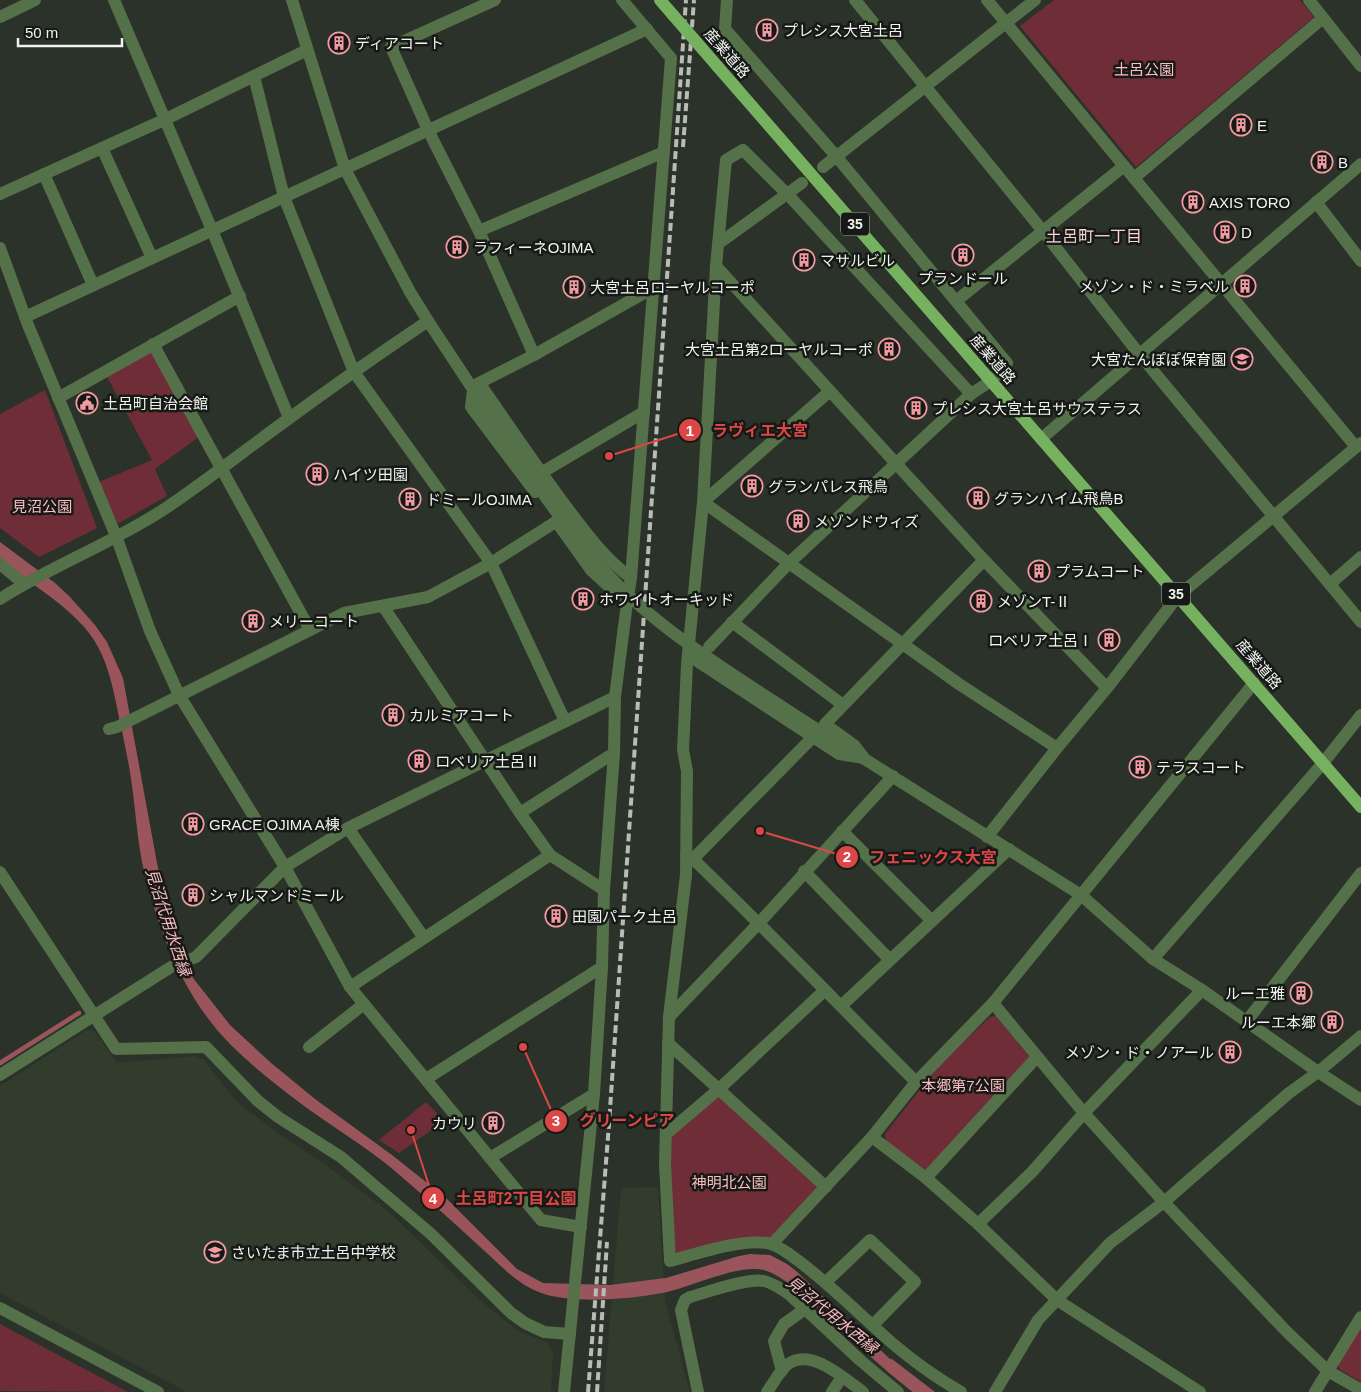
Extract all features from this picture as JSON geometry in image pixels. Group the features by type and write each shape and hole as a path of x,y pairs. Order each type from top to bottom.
{"main road":[{"name":"産業道路","path":"660,0 1361,807"}],"street":[{"path":"0,17 35,0"},
{"path":"114,0 166,119 289,418"},
{"path":"292,0 345,169 410,292 588,554 616,584 663,624 708,657 804,721 1081,895 1153,959 1202,990 1361,1100"},
{"path":"495,0 391,47 428,130 479,231 534,355"},
{"path":"564,1392 594,1094 602,967 604,890 614,754 615,697 626,603 631,578 671,58 622,0"},
{"path":"709,647 789,563 971,394 991,381 1007,363 836,156 725,28 727,0"},
{"path":"855,0 1140,354 1361,622"},
{"path":"987,0 1359,445 1178,596 987,836"},
{"path":"823,167 1035,0"},
{"path":"1309,0 1361,66"},
{"path":"1134,178 1324,18"},
{"path":"25,317 648,29"},
{"path":"0,194 166,119 307,50"},
{"path":"254,76 284,197 354,372 491,563 565,721"},
{"path":"102,148 152,258"},
{"path":"960,1392 893,1344 826,1282 790,1254 772,1244 750,1242 708,1250 670,1261 665,1164 668,1016 686,875 690,858 687,771 683,750 688,655 703,502 716,266 726,160 743,150 971,394"},
{"path":"479,231 664,152"},
{"path":"1041,439 1361,164"},
{"path":"956,301 1124,166"},
{"path":"44,174 94,285"},
{"path":"718,244 802,183"},
{"path":"1316,202 1361,261"},
{"path":"0,248 25,317 116,536 150,631 179,695 285,867 350,987 541,1220 581,1227"},
{"path":"716,266 984,560 1106,688"},
{"path":"626,603 591,570 471,407 476,390 653,288"},
{"path":"58,398 240,296"},
{"path":"0,599 24,584 164,509 223,469 289,418 428,321"},
{"path":"153,344 310,630"},
{"path":"476,390 542,473 600,551 631,578"},
{"path":"703,502 830,391"},
{"path":"542,473 644,412"},
{"path":"703,502 959,684 1057,748"},
{"path":"113,728 344,613 428,597 491,563 556,522"},
{"path":"1330,584 1361,557"},
{"path":"864,758 854,745 825,724 984,560"},
{"path":"0,564 24,584"},
{"path":"384,606 520,813 550,855 604,890"},
{"path":"732,622 843,705"},
{"path":"688,655 839,754 864,758"},
{"path":"772,1244 872,1137 916,1082 993,1003 1254,684"},
{"path":"0,1075 171,968 196,957 285,867 348,828 615,697"},
{"path":"1153,959 1323,763 1361,715"},
{"path":"690,858 812,737"},
{"path":"520,813 614,754"},
{"path":"668,1016 758,923 893,776"},
{"path":"348,828 424,938"},
{"path":"842,831 932,921"},
{"path":"841,1006 1009,849"},
{"path":"350,987 550,855"},
{"path":"690,858 758,923 916,1082"},
{"path":"804,871 890,960"},
{"path":"0,872 116,1049 206,1047 258,1101 278,1117 341,1157 431,1234 511,1313 525,1323 544,1332 570,1334"},
{"path":"1246,1022 1361,873"},
{"path":"426,1079 602,967"},
{"path":"978,1224 1032,1172 1084,1113 1202,990"},
{"path":"666,1134 719,1090 824,991"},
{"path":"993,1003 1084,1113 1164,1202 1287,1332 1328,1371 1361,1390"},
{"path":"309,1047 364,1004"},
{"path":"996,1392 1038,1320 1110,1243 1164,1202 1289,1093 1318,1072 1361,1036"},
{"path":"668,1043 826,1187"},
{"path":"926,1178 1037,1056"},
{"path":"490,1158 594,1094"},
{"path":"872,1137 926,1178 978,1224 1057,1300 1200,1392"},
{"path":"826,1282 870,1240 914,1282 874,1326"},
{"path":"698,1392 681,1310 686,1300 690,1297 752,1280 764,1281 780,1288 898,1392"},
{"path":"0,1308 158,1392"},
{"path":"782,1371 774,1341 784,1324 805,1309"},
{"path":"1315,1392 1361,1317"},
{"path":"767,1392 787,1365 794,1361 803,1360 824,1364 859,1391"},
{"path":"832,1392 842,1377"}],"shaded area":[{"name":"さいたま市立土呂中学校","path":"87,1030 94,1030 117,1063 195,1056 204,1060 237,1102 388,1211 483,1303 517,1330 548,1343 553,1353 551,1392 187,1392 0,1293 0,1086"},
{"path":"658,1187 665,1302 690,1392 604,1392 621,1188"}],"green space":[{"name":"土呂公園","path":"1054,0 1300,0 1314,17 1136,167 1020,26"},
{"path":"150,351 200,436 155,469 167,496 119,523 112,519 99,482 152,460 106,375"},
{"name":"見沼公園","path":"45,390 97,528 39,557 0,528 0,414"},
{"name":"本郷第7公園","path":"996,1016 1030,1058 926,1170 886,1142 885,1134 940,1064 990,1017"},
{"name":"神明北公園","path":"719,1089 826,1187 772,1244 670,1261 666,1134"},
{"path":"426,1102 444,1121 399,1153 379,1140"},
{"path":"0,1324 128,1392 0,1391"},
{"path":"1361,1327 1361,1382 1339,1369 1338,1365"}],"water":[{"name":"見沼代用水西縁","path":"0,542 55,583 70,597 95,625 107,642 123,678 157,863 170,920 193,978 230,1025 270,1062 315,1099 392,1155 445,1197 517,1269 543,1283 610,1285 666,1278 739,1256 750,1254 770,1255 796,1271 890,1359 935,1392 913,1392 910,1390 799,1291 767,1271 757,1269 732,1272 667,1292 638,1297 572,1299 544,1294 534,1290 508,1273 384,1162 300,1103 247,1060 231,1045 200,1008 167,944 151,898 142,863 133,791 115,696 100,650 85,628 62,606 0,559"}],"waterway":[{"path":"0,1063 79,1013"}],"railway":[{"path":"588,1392 609,1124 686,0"},
{"path":"683,147 694,0"},
{"path":"597,1392 607,1242"}],"place":[{"name":"プレシス大宮土呂","path":"767,30"},
{"name":"ディアコート","path":"339,43"},
{"name":"E","path":"1241,125"},
{"name":"B","path":"1322,162"},
{"name":"AXIS TORO","path":"1193,202"},
{"name":"D","path":"1225,232"},
{"name":"ラフィーネOJIMA","path":"457,247"},
{"name":"プランドール","path":"963,255"},
{"name":"マサルビル","path":"804,260"},
{"name":"メゾン・ド・ミラベル","path":"1245,286"},
{"name":"大宮土呂ローヤルコーポ","path":"574,287"},
{"name":"大宮土呂第2ローヤルコーポ","path":"889,349"},
{"name":"大宮たんぽぽ保育園","path":"1242,359"},
{"name":"土呂町自治会館","path":"87,403"},
{"name":"プレシス大宮土呂サウステラス","path":"916,408"},
{"name":"ラヴィエ大宮","path":"609,456"},
{"name":"ハイツ田園","path":"317,474"},
{"name":"グランパレス飛鳥","path":"752,486"},
{"name":"グランハイム飛鳥B","path":"978,498"},
{"name":"ドミールOJIMA","path":"410,499"},
{"name":"メゾンドウィズ","path":"798,521"},
{"name":"プラムコート","path":"1039,571"},
{"name":"ホワイトオーキッド","path":"583,599"},
{"name":"メゾンT-Ⅱ","path":"981,601"},
{"name":"メリーコート","path":"253,621"},
{"name":"ロベリア土呂Ⅰ","path":"1109,640"},
{"name":"カルミアコート","path":"393,715"},
{"name":"ロベリア土呂Ⅱ","path":"419,761"},
{"name":"テラスコート","path":"1140,767"},
{"name":"GRACE OJIMA A棟","path":"193,824"},
{"name":"フェニックス大宮","path":"760,831"},
{"name":"シャルマンドミール","path":"193,895"},
{"name":"田園パーク土呂","path":"556,916"},
{"name":"ルーエ雅","path":"1301,993"},
{"name":"ルーエ本郷","path":"1332,1022"},
{"name":"グリーンピア","path":"523,1047"},
{"name":"メゾン・ド・ノアール","path":"1230,1052"},
{"name":"カウリ","path":"493,1123"},
{"name":"土呂町2丁目公園","path":"411,1130"},
{"name":"さいたま市立土呂中学校","path":"215,1252"}],"district":[{"name":"土呂町一丁目","path":"1094,236"}]}
